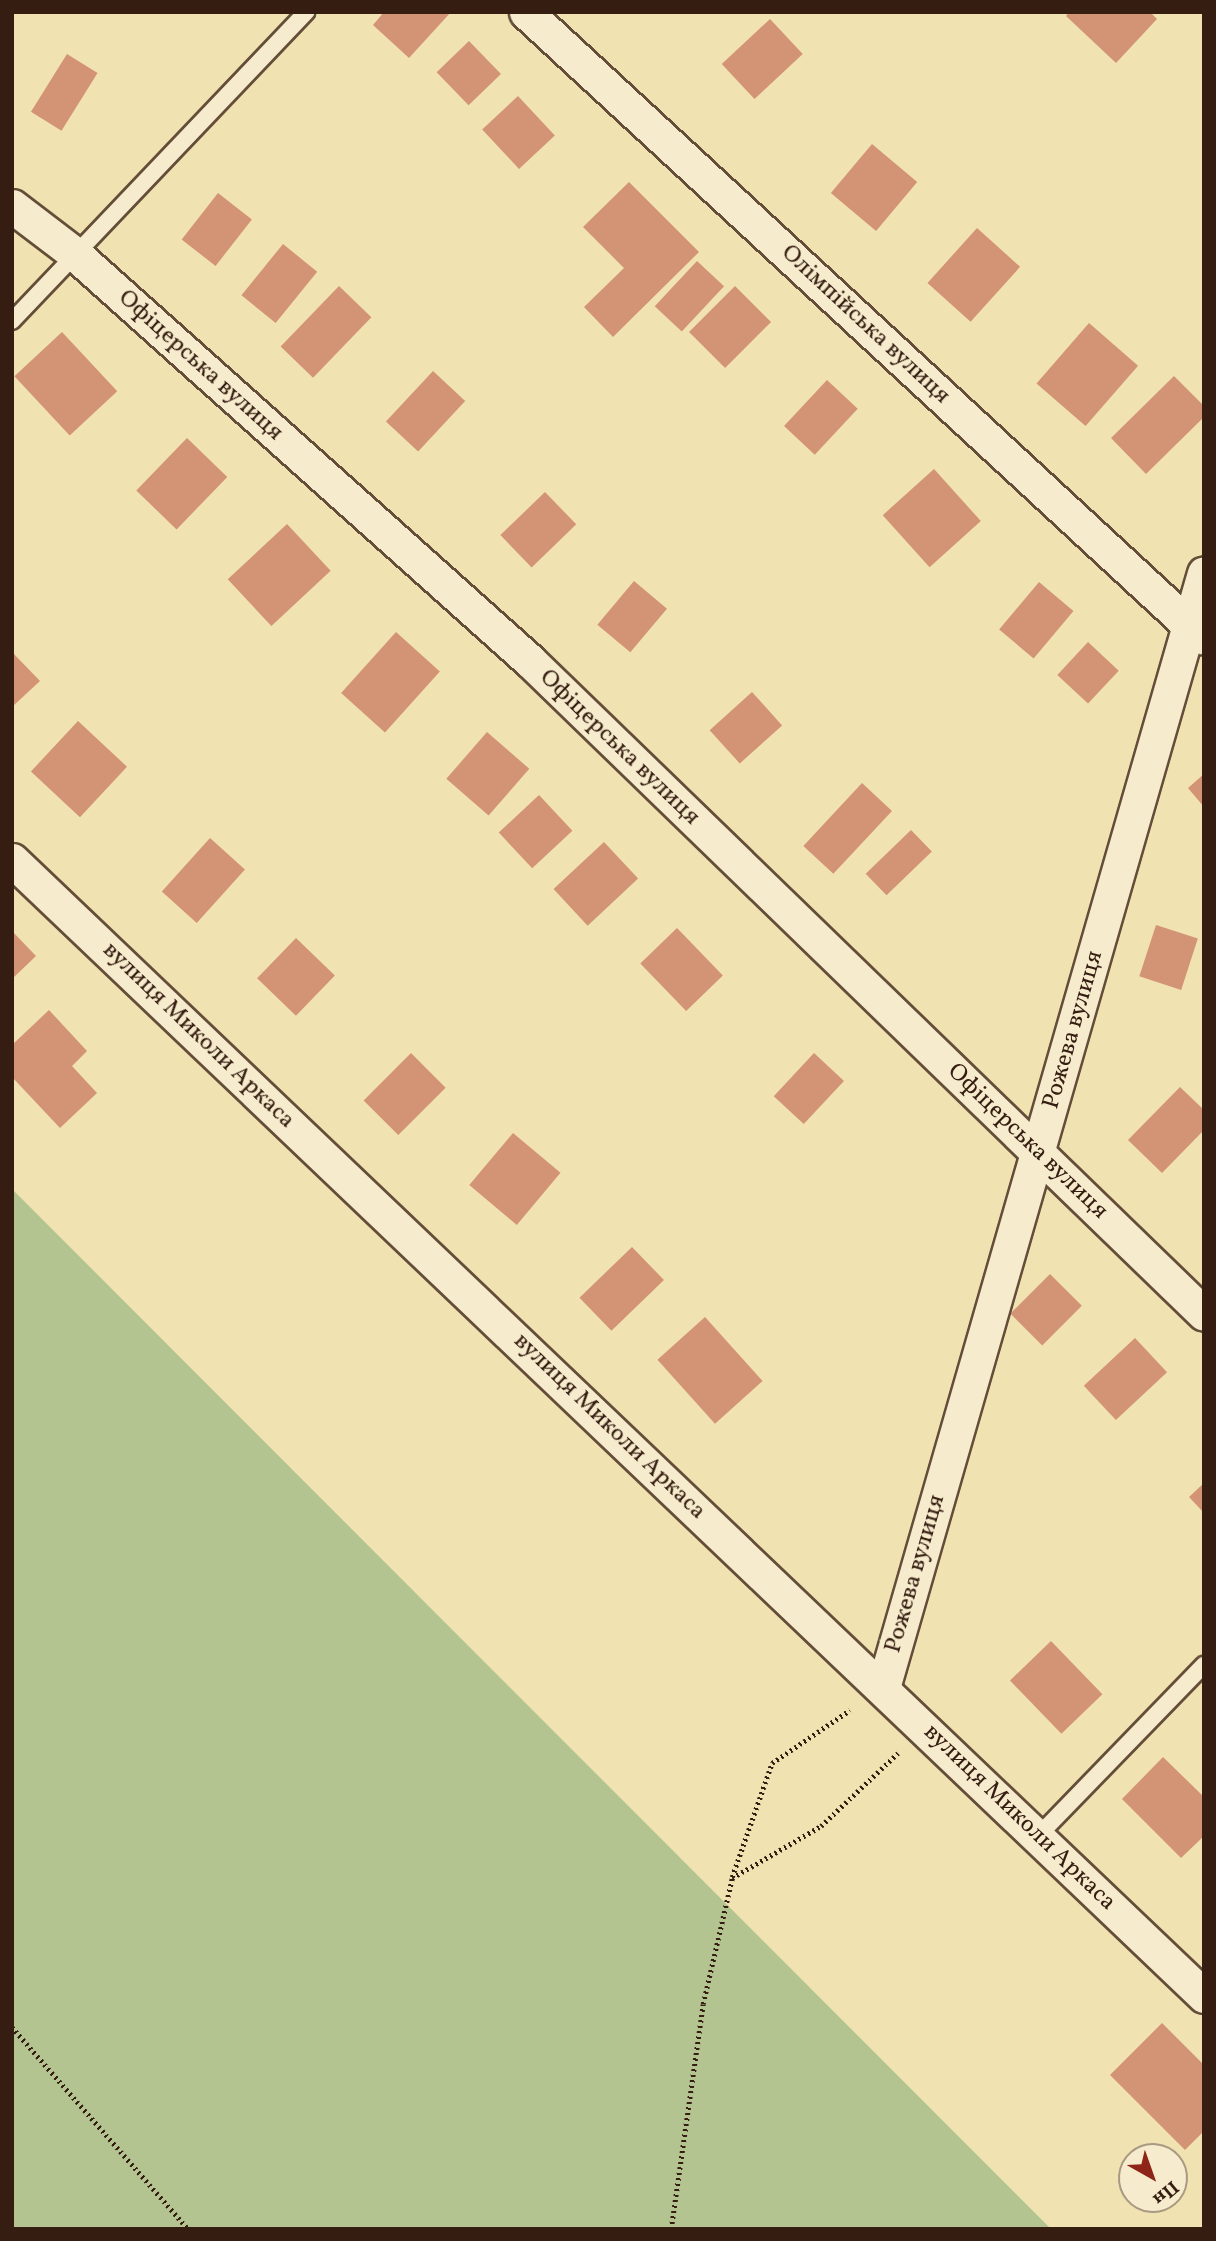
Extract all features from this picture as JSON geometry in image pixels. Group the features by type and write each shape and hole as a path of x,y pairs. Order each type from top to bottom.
{"street":[{"name":"Олімпійська вулиця","path":"526,12 1196,632"},
{"name":"Офіцерська вулиця","path":"12,206 75,254 530,661 1204,1314"},
{"name":"Рожева вулиця","path":"883,1688 1196,632 1204,573"},
{"name":"вулиця Миколи Аркаса","path":"12,860 1039,1835 1204,1996"}],"lane":[{"path":"12,321 306,12"},
{"path":"1039,1835 1204,1665"}],"path":[{"path":"671,2229 703,2004 732,1878 772,1763 883,1688"},
{"path":"732,1878 821,1826 927,1730"},
{"path":"12,2027 188,2229"}],"green space":[{"path":"12,1189 1051,2229 12,2229"}],"building":[{"path":"384,12 451,12 409,58 373,25"},
{"path":"1069,12 1150,12 1157,19 1116,63 1066,16"},
{"path":"770,19 803,54 754,99 722,64"},
{"path":"469,41 501,74 469,105 437,72"},
{"path":"67,54 98,73 61,131 31,112"},
{"path":"518,96 555,135 519,169 482,129"},
{"path":"872,144 917,182 876,231 831,193"},
{"path":"629,182 699,252 613,337 584,307 624,268 583,227"},
{"path":"218,193 252,219 216,266 182,239"},
{"path":"977,228 1020,267 971,322 927,283"},
{"path":"283,244 317,272 276,323 241,295"},
{"path":"697,261 724,286 682,332 655,306"},
{"path":"339,286 371,317 313,378 281,346"},
{"path":"735,286 771,322 725,368 689,332"},
{"path":"1089,323 1138,366 1086,426 1037,383"},
{"path":"62,332 117,391 70,436 14,376"},
{"path":"433,371 465,401 418,451 386,421"},
{"path":"1174,376 1204,406 1204,417 1146,474 1111,438"},
{"path":"827,380 858,409 815,455 784,426"},
{"path":"187,438 227,477 177,529 136,491"},
{"path":"934,469 981,521 930,567 883,515"},
{"path":"545,492 576,524 532,567 500,535"},
{"path":"287,524 331,571 271,626 228,579"},
{"path":"634,581 667,609 630,652 597,625"},
{"path":"1039,582 1073,611 1034,658 999,629"},
{"path":"396,632 440,671 385,732 341,693"},
{"path":"1088,642 1119,671 1088,704 1057,675"},
{"path":"12,652 40,681 12,707"},
{"path":"752,692 782,725 740,764 710,730"},
{"path":"78,721 127,767 80,817 31,771"},
{"path":"487,732 529,769 489,816 446,779"},
{"path":"1204,774 1204,807 1188,788"},
{"path":"862,783 892,811 833,874 803,846"},
{"path":"539,795 572,831 532,868 499,833"},
{"path":"911,830 932,852 887,895 866,874"},
{"path":"210,838 245,869 197,923 162,892"},
{"path":"604,842 638,879 588,926 554,889"},
{"path":"1156,925 1198,939 1181,990 1139,976"},
{"path":"677,928 723,975 686,1011 640,963"},
{"path":"12,931 36,956 12,979"},
{"path":"296,938 335,976 296,1016 257,978"},
{"path":"49,1010 87,1051 72,1066 97,1093 60,1128 12,1077 12,1045"},
{"path":"411,1053 446,1088 398,1135 364,1100"},
{"path":"814,1053 844,1081 804,1124 774,1096"},
{"path":"1180,1087 1204,1110 1204,1130 1162,1173 1128,1140"},
{"path":"513,1133 560,1173 517,1225 469,1185"},
{"path":"632,1247 664,1280 611,1331 579,1298"},
{"path":"1050,1274 1082,1306 1042,1345 1010,1314"},
{"path":"705,1317 763,1381 715,1424 657,1360"},
{"path":"1135,1338 1167,1372 1116,1420 1084,1386"},
{"path":"1204,1483 1204,1513 1189,1497"},
{"path":"1051,1641 1102,1694 1061,1734 1010,1681"},
{"path":"1163,1757 1204,1797 1204,1836 1181,1858 1122,1799"},
{"path":"1162,2023 1204,2065 1204,2131 1188,2147 1188,2143 1178,2143 1110,2075"}]}
